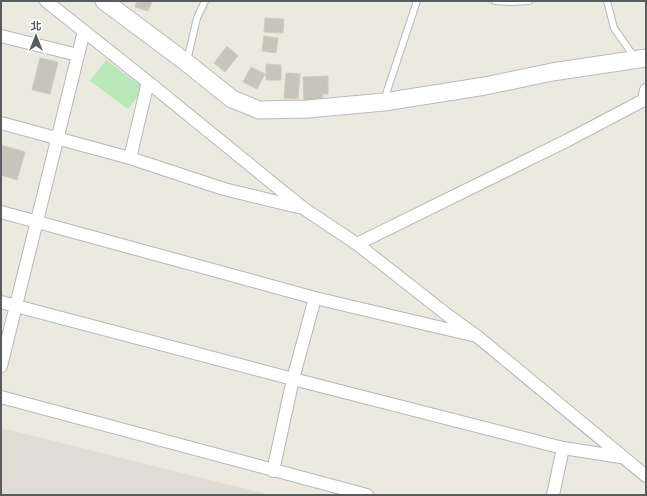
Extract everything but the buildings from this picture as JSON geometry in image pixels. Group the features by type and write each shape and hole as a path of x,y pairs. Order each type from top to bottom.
{"main road":[{"path":"104,1 187,63 232,99 259,110 308,109 384,102 485,86 552,72 641,58"}],"street":[{"path":"46,1 303,208 357,244 450,317 478,336 646,476"},
{"path":"1,366 84,31"},
{"path":"1,36 78,55"},
{"path":"130,158 148,82"},
{"path":"357,244 561,143 644,100 646,90"},
{"path":"1,123 130,158 224,188 303,208"},
{"path":"1,212 315,298 478,336"},
{"path":"273,471 293,379 315,298"},
{"path":"1,302 563,448 622,457"},
{"path":"1,397 367,495"},
{"path":"553,495 563,448"}],"lane":[{"path":"187,63 197,18 205,1"},
{"path":"384,102 417,1"},
{"path":"495,1 529,1"},
{"path":"607,1 614,28 641,58"}],"shaded area":[{"path":"1,428 270,495 1,495"}],"green space":[{"path":"106,60 144,88 128,109 90,81"}]}
